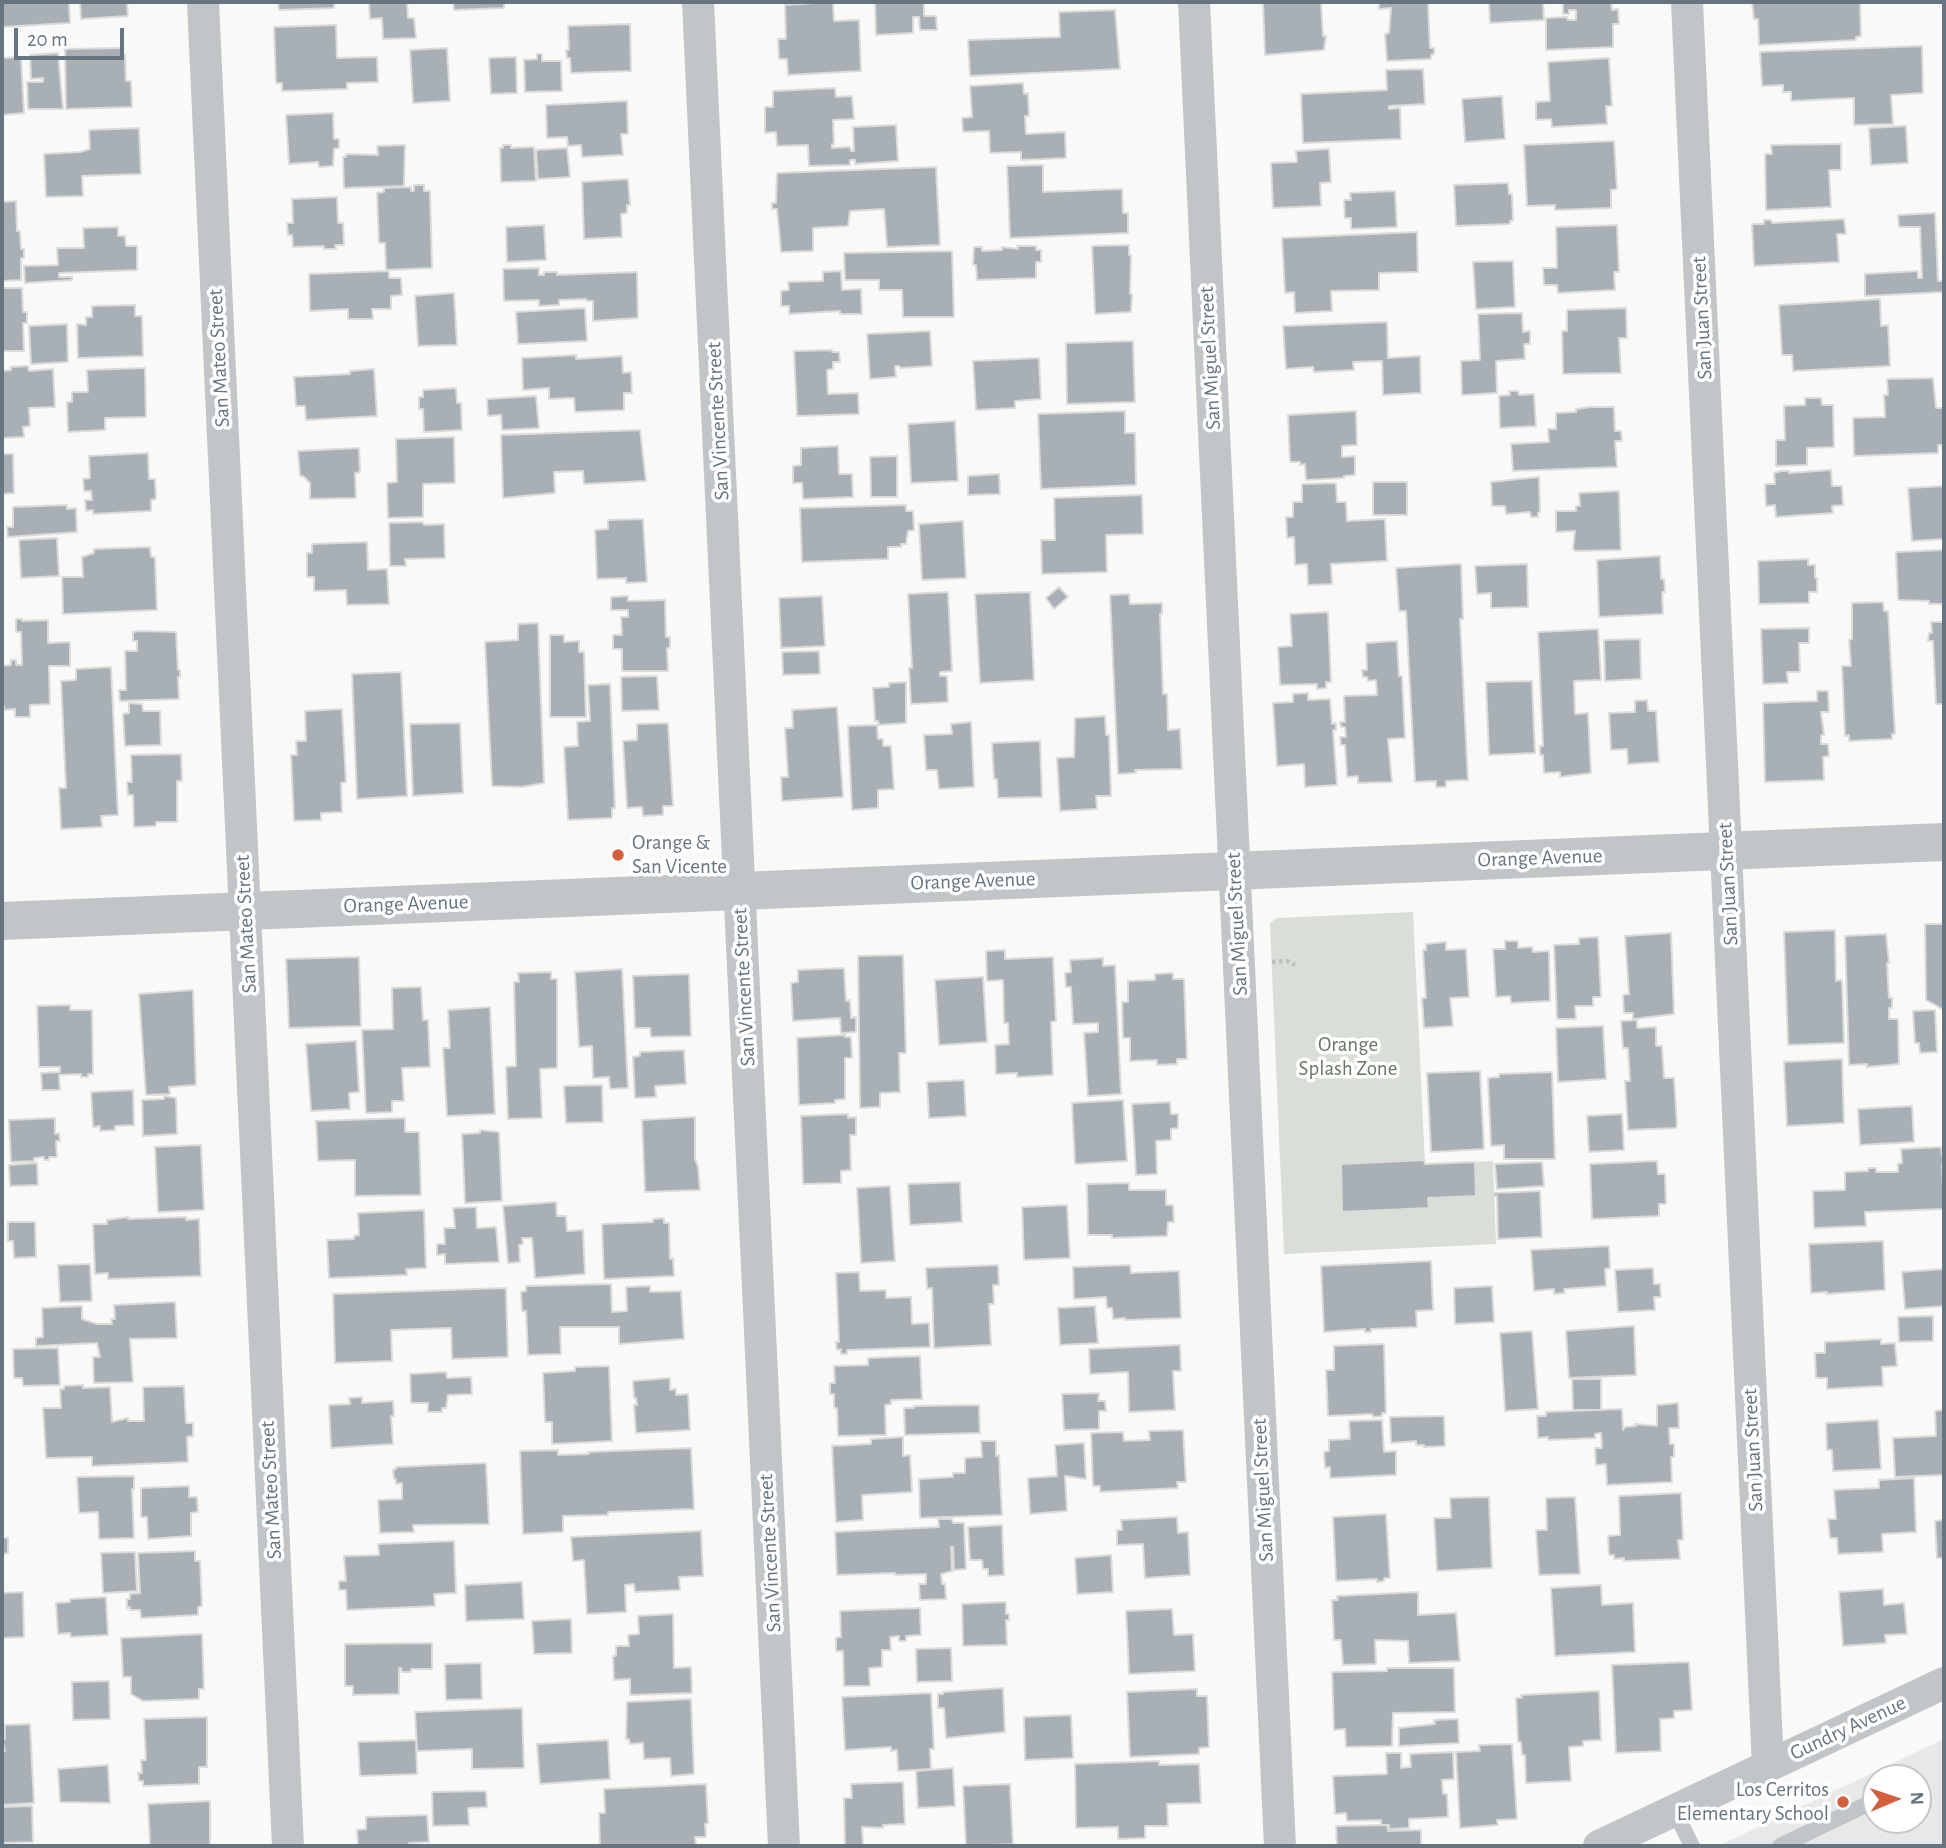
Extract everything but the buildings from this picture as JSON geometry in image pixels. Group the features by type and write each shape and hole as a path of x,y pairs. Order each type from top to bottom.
{"street":[{"name":"San Mateo Street","path":"203,2 288,1846"},
{"name":"San Vincente Street","path":"698,2 784,1846"},
{"name":"San Miguel Street","path":"1194,2 1280,1846"},
{"name":"San Juan Street","path":"1687,2 1768,1766"},
{"name":"Orange Avenue","path":"2,921 1944,842"},
{"name":"Gundry Avenue","path":"1599,1846 1944,1683"}],"lane":[{"path":"1780,1846 1862,1807"},
{"path":"1674,1811 1692,1846"}],"shaded area":[{"name":"Los Cerritos Elementary School","path":"1944,1739 1944,1846 1718,1846 1862,1778 1862,1834 1932,1834 1932,1764 1891,1764"}],"green space":[{"name":"Orange Splash Zone","path":"1413,912 1425,1164 1493,1161 1496,1244 1284,1254 1270,923 1277,918"}],"place":[{"name":"Orange & San Vicente","path":"618,855"},
{"name":"Los Cerritos Elementary School","path":"1843,1802"}]}
